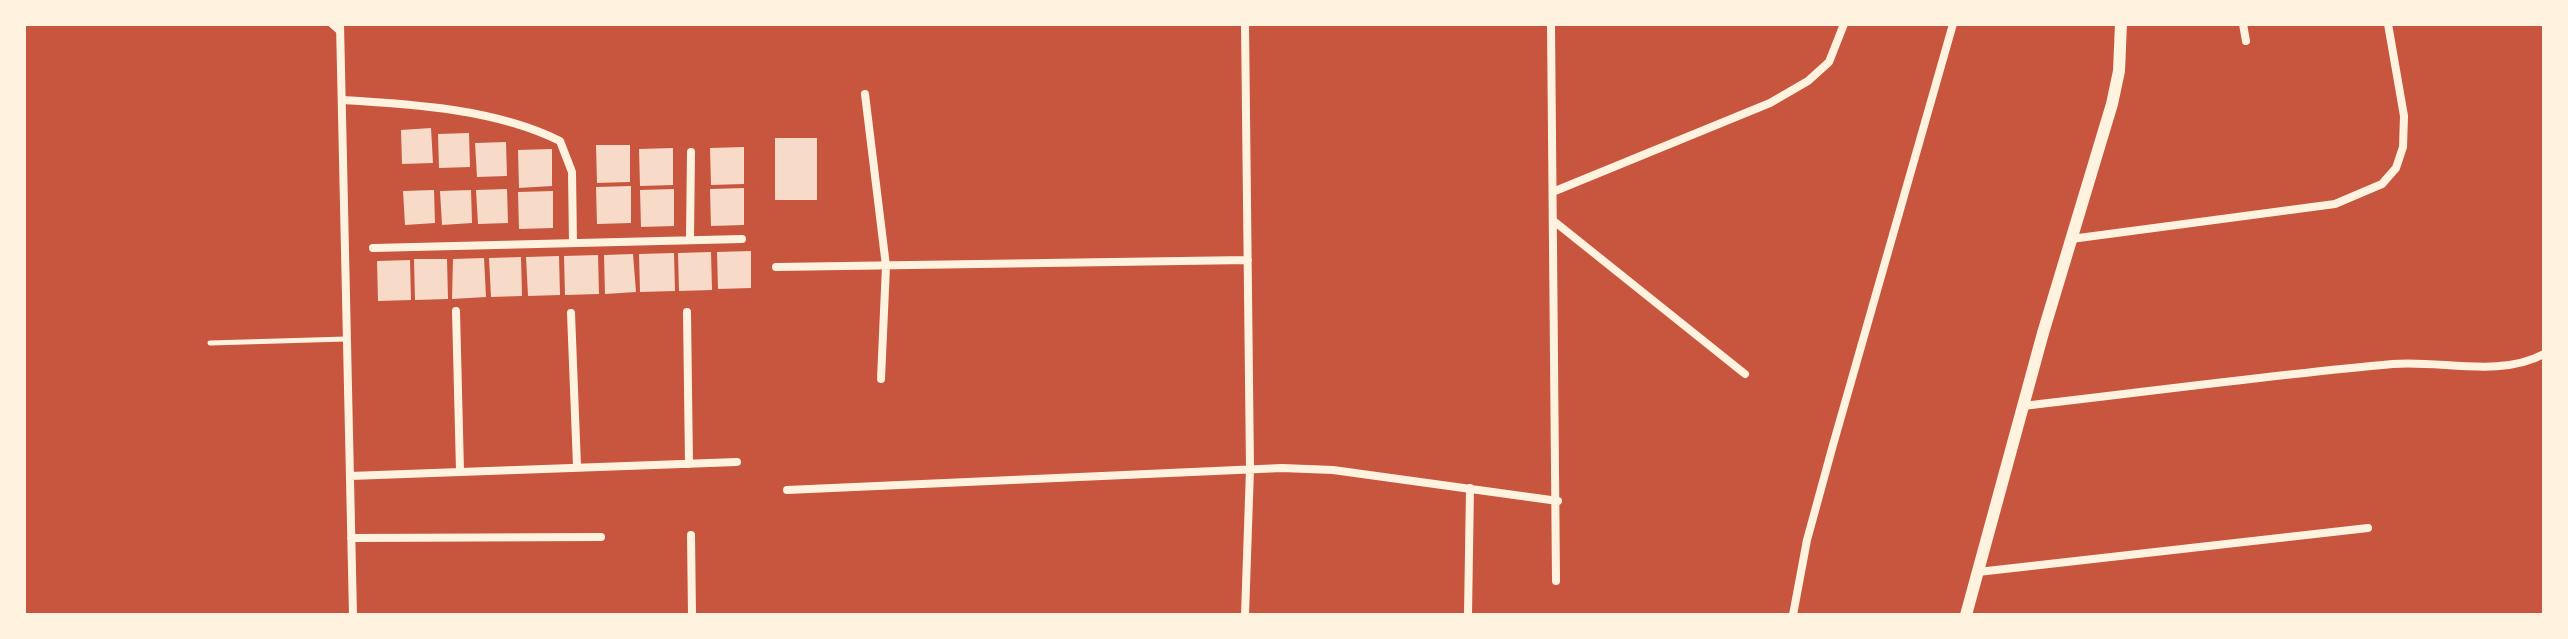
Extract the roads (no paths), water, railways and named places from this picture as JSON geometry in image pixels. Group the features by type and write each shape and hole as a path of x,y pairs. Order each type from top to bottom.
{"street":[{"path":"1245,24 1250,469 1245,615"},
{"path":"1551,24 1558,501 1556,581"},
{"path":"1555,191 1770,103 1808,81 1829,62 1844,24"},
{"path":"1793,615 1825,472 1953,24"},
{"path":"1966,615 2023,406 2112,104 2122,39 2121,24"},
{"path":"2243,24 2246,41"},
{"path":"2071,239 2335,204 2382,184 2396,168 2403,147 2404,116 2388,24"},
{"path":"340,29 353,615"},
{"path":"865,94 886,266 881,379"},
{"path":"342,100 437,107 541,131 560,141 572,172 573,243"},
{"path":"690,239 691,152"},
{"path":"1555,222 1745,374"},
{"path":"373,248 742,239"},
{"path":"776,267 1248,260"},
{"path":"456,311 460,471"},
{"path":"687,312 689,464"},
{"path":"571,313 577,466"},
{"path":"2023,406 2397,364 2491,366 2528,363 2544,354"},
{"path":"350,476 737,462"},
{"path":"787,490 1250,469 1333,470 1558,501"},
{"path":"1468,615 1470,488"},
{"path":"1978,572 2368,528"},
{"path":"691,535 692,615"},
{"path":"351,538 601,537"}],"lane":[{"path":"330,24 340,29"},
{"path":"210,343 347,339"}]}
